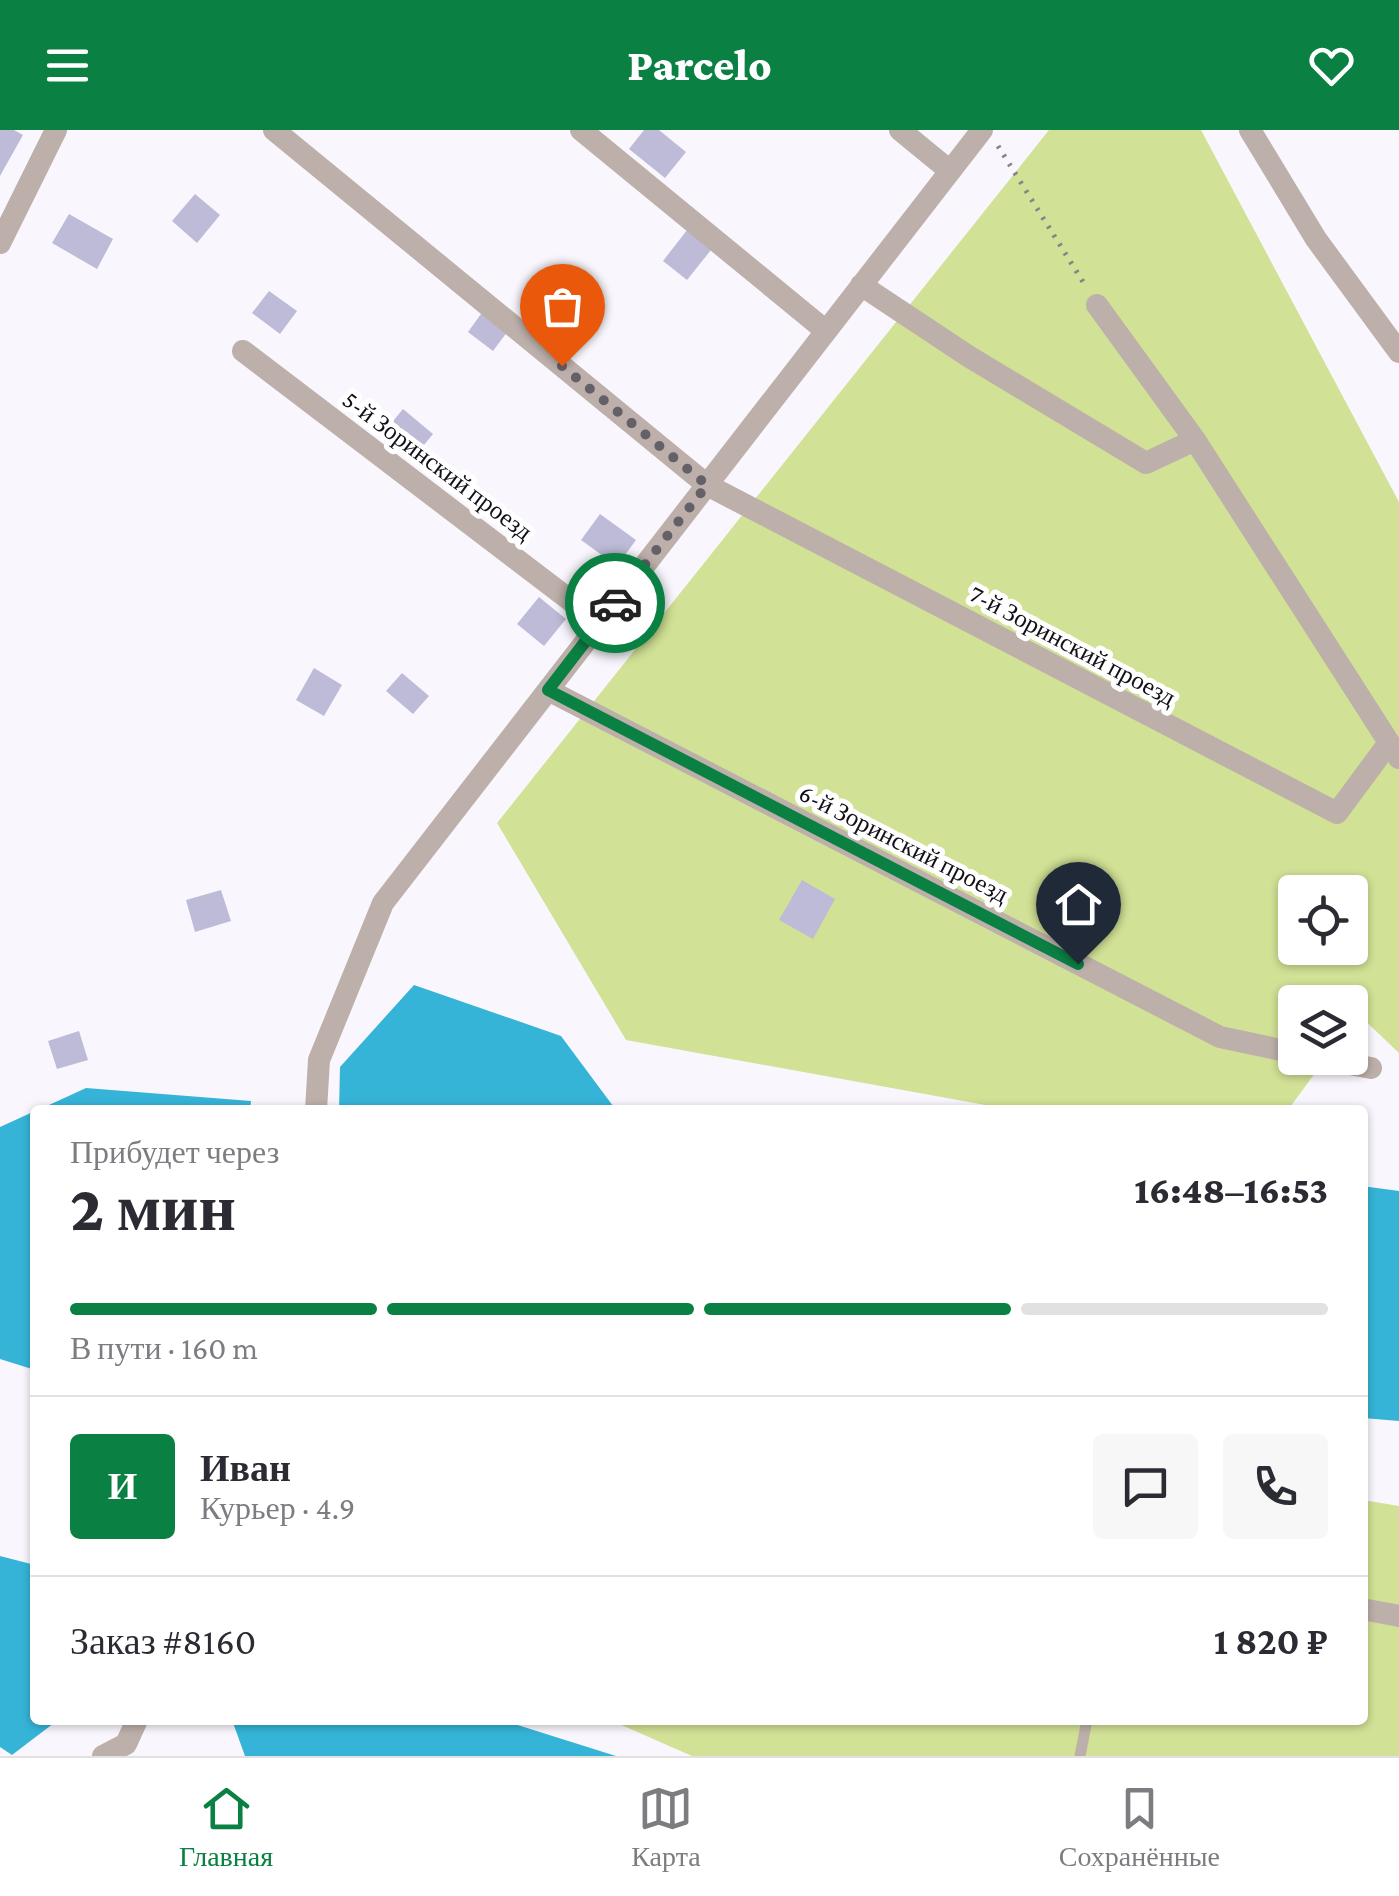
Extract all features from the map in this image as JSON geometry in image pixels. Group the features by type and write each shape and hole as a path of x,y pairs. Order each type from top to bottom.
{"street":[{"path":"0,243 56,130"},
{"path":"274,130 707,485"},
{"path":"581,130 826,331"},
{"path":"900,130 950,171"},
{"path":"1250,130 1316,239 1399,352"},
{"path":"316,1105 319,1060 383,903 950,171 990,138"},
{"path":"861,285 968,356 1146,463 1195,440"},
{"path":"1097,305 1195,440 1394,751"},
{"name":"5-й Зоринский проезд","path":"243,351 600,622"},
{"name":"7-й Зоринский проезд","path":"707,485 1336,813 1394,751"},
{"name":"6-й Зоринский проезд","path":"548,690 1220,1037 1278,1049"},
{"path":"1368,1610 1399,1616"},
{"path":"103,1756 126,1744 136,1725"}],"lane":[{"path":"1080,1756 1086,1725"}],"path":[{"path":"990,138 1097,305"}],"green space":[{"path":"1049,130 1201,130 1399,502 1399,1053 1368,1024 1368,985 1278,985 1278,1075 1314,1075 1292,1105 985,1105 626,1040 497,823"},
{"path":"1368,1501 1399,1506 1399,1756 692,1756 621,1725 1368,1725"}],"water":[{"path":"414,985 561,1036 612,1105 339,1105 340,1067"},
{"path":"86,1088 251,1101 251,1105 49,1105"},
{"path":"30,1113 30,1368 0,1359 0,1127"},
{"path":"1368,1187 1399,1191 1399,1421 1368,1418"},
{"path":"0,1556 30,1564 30,1725 51,1725 12,1755 0,1747"},
{"path":"234,1725 518,1725 616,1756 245,1756"}],"building":[{"path":"0,130 23,135 0,176"},
{"path":"644,130 659,130 686,152 665,178 629,149"},
{"path":"195,194 220,215 197,243 172,221"},
{"path":"69,214 113,239 97,269 52,243"},
{"path":"691,225 715,245 687,280 663,261"},
{"path":"269,291 297,311 280,334 252,313"},
{"path":"486,307 511,327 493,351 468,332"},
{"path":"403,409 433,434 414,457 384,432"},
{"path":"600,514 636,540 617,566 581,540"},
{"path":"539,597 566,619 544,646 517,624"},
{"path":"314,668 342,685 324,716 296,700"},
{"path":"402,673 429,696 413,714 386,691"},
{"path":"802,880 835,899 813,939 779,920"},
{"path":"221,890 231,921 195,932 186,900"},
{"path":"79,1031 88,1060 57,1069 48,1041"}],"way so far":[{"path":"562,366 707,485 615,603"}],"route":[{"path":"615,603 548,690 1078,964"}]}
